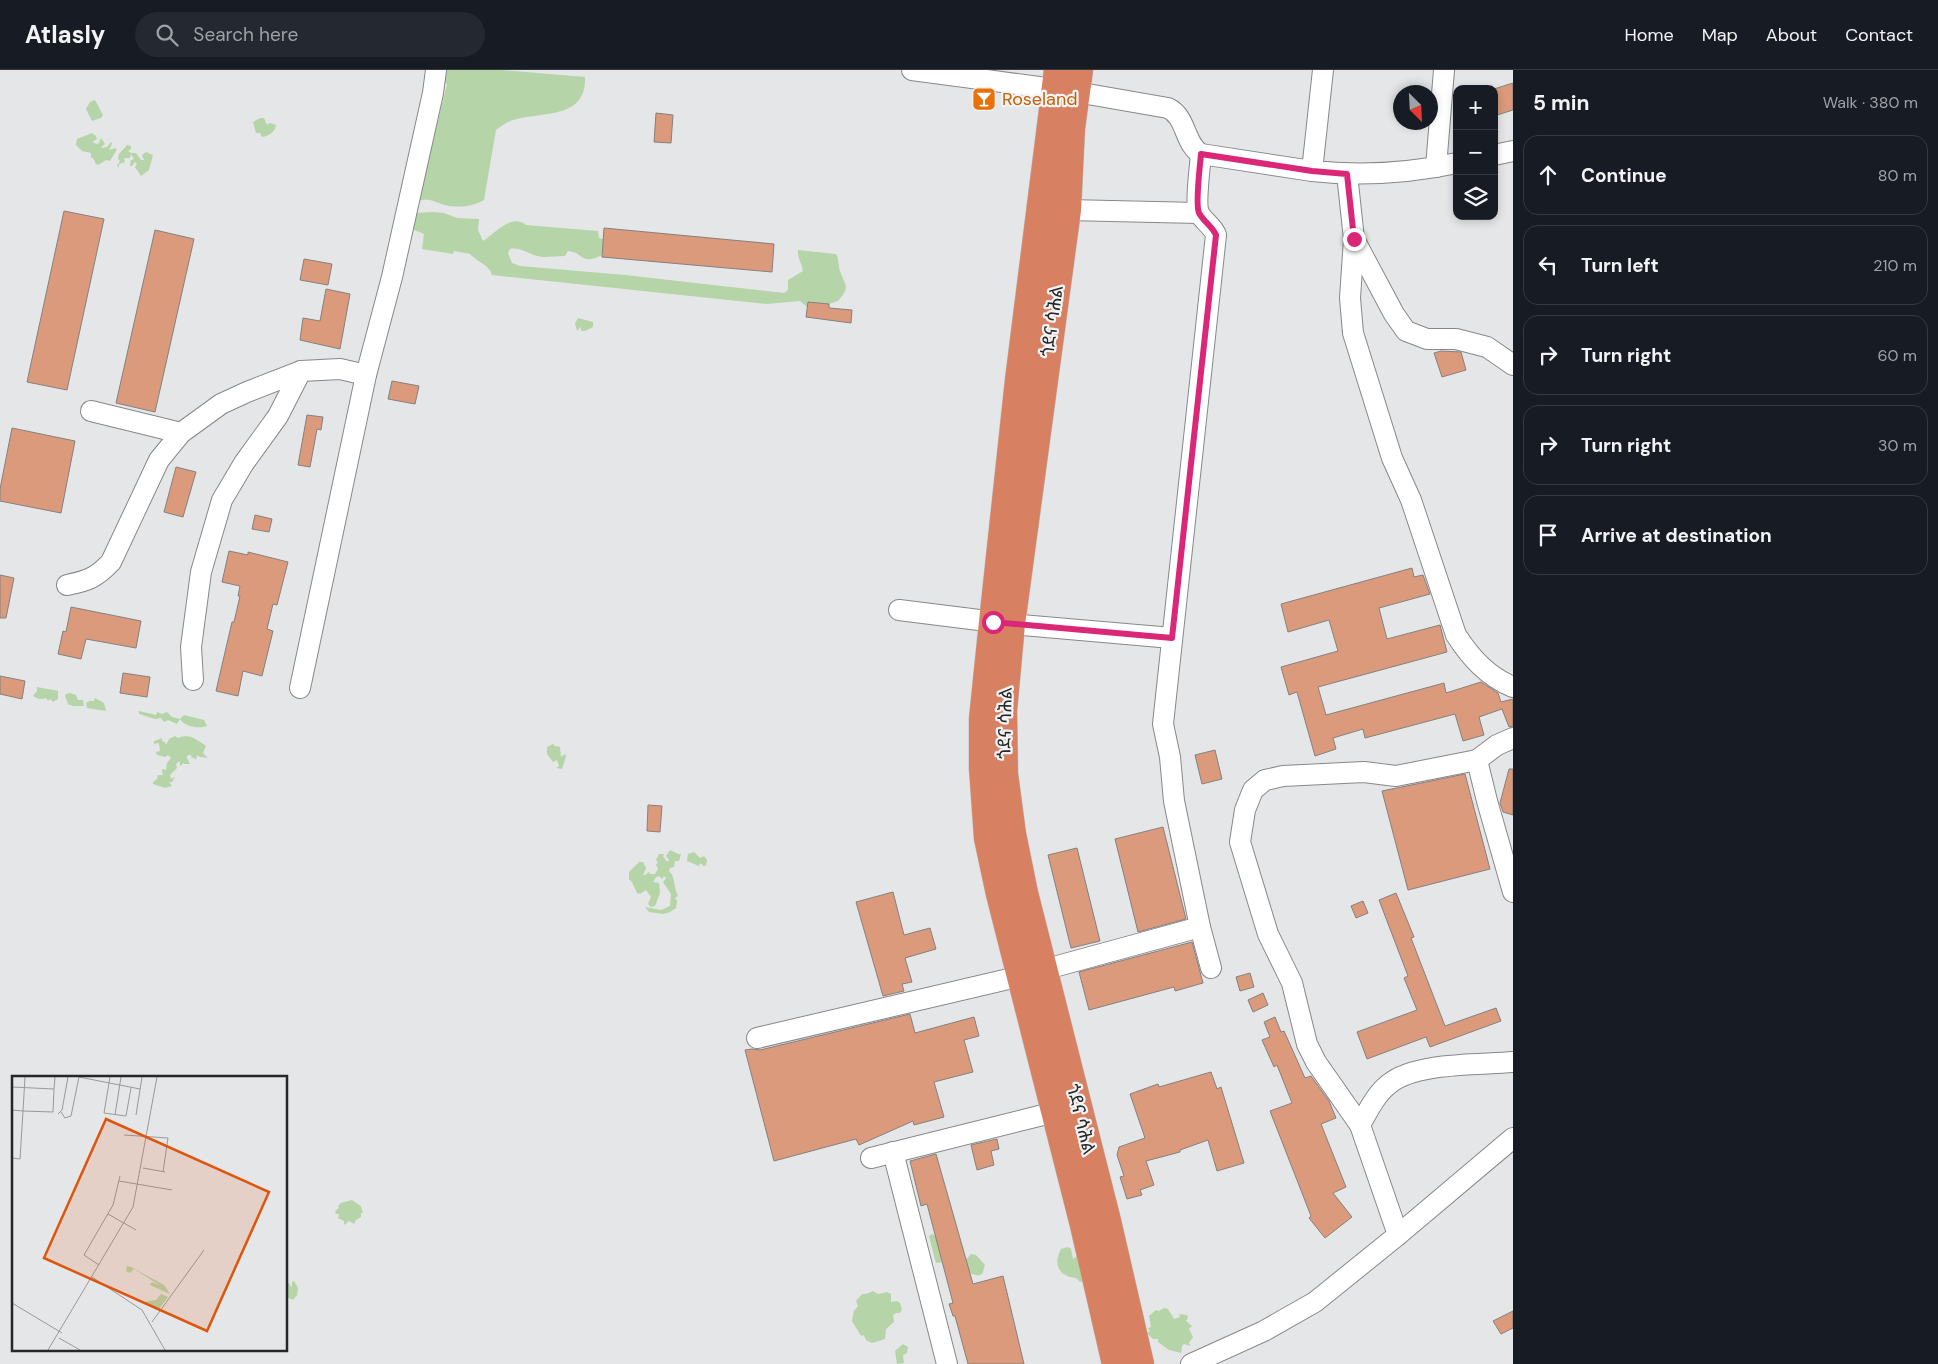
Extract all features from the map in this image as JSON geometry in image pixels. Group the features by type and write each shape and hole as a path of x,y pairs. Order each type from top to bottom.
{"highway":[{"name":"ጎደና ሳሕል","path":"1035,352 1067,210 1071,128 1067,80"},
{"name":"ጎደና ሳሕል","path":"1067,80 1002,623 983,719 985,804 990,846 1032,973 1107,1221 1140,1364"},
{"name":"ጎደና ሳሕል","path":"1032,973 1055,1112 1116,1364"}],"street":[{"path":"300,688 366,375 392,277 433,93 436,70"},
{"path":"912,70 1067,80 1168,108 1178,116 1196,151 1201,154 1312,171 1347,174 1436,167 1453,164"},
{"path":"1312,171 1323,70"},
{"path":"1436,167 1444,70"},
{"path":"1498,154 1513,151"},
{"path":"1201,154 1199,213 1211,226 1216,235 1162,724 1170,757 1174,801 1200,927 1211,968"},
{"path":"1347,174 1354,239 1350,298 1353,333 1392,458 1411,500 1456,635 1468,654 1490,675 1513,687"},
{"path":"1067,210 1199,213"},
{"path":"1354,239 1394,314 1406,331 1426,340 1456,339 1487,347 1513,365"},
{"path":"67,585 88,581 111,562 159,460 181,433 221,404 301,371 340,370 366,375"},
{"path":"193,680 192,647 201,572 222,500 244,463 278,416 301,371"},
{"path":"91,411 181,433"},
{"path":"900,610 1002,623 1172,638"},
{"path":"1398,1235 1360,1125 1316,1062 1307,1044 1292,983 1268,934 1240,842 1244,810 1253,790 1266,780 1283,776 1364,772 1396,776 1416,774 1477,760 1497,745 1513,738"},
{"path":"1477,760 1513,892"},
{"path":"757,1038 1032,973 1200,927"},
{"path":"1360,1125 1376,1097 1389,1084 1405,1074 1427,1068 1513,1062"},
{"path":"871,1158 1055,1112"},
{"path":"1191,1364 1264,1331 1315,1302 1513,1138"},
{"path":"894,1152 947,1364"}],"green space":[{"path":"447,70 502,70 585,77 583,92 577,102 568,109 517,119 506,123 496,130 484,200 470,205 455,206 428,200 418,202 447,84 444,82"},
{"path":"95,100 103,115 101,118 92,121 86,109 90,102"},
{"path":"264,118 267,125 270,123 276,125 274,130 267,136 262,137 260,133 256,133 253,122"},
{"path":"92,133 97,139 92,142 97,144 101,138 105,144 102,148 107,147 111,142 109,150 117,149 110,161 106,160 98,165 91,158 91,153 82,151 76,145 77,139"},
{"path":"127,145 131,146 131,149 128,151 136,153 141,160 144,160 142,155 146,152 153,155 149,170 141,176 135,167 137,164 135,162 130,166 131,160 134,159 131,154 130,158 124,158 125,162 119,164 119,167 117,166 120,161 118,159 119,154"},
{"path":"415,213 444,213 457,218 479,219 478,230 483,241 504,226 515,221 526,225 598,231 599,238 603,239 602,255 590,259 568,251 565,256 544,257 514,248 510,249 508,253 512,263 520,266 625,275 784,293 788,290 788,280 803,271 798,250 836,254 846,289 838,301 829,304 808,302 807,307 800,301 766,304 492,275 486,266 470,254 454,251 453,254 422,249 424,234 412,229"},
{"path":"578,318 593,322 593,327 581,331 581,327 577,331 575,323"},
{"path":"37,687 58,691 58,699 53,702 50,699 48,701 46,698 41,699 33,696 37,691"},
{"path":"70,693 76,695 78,700 83,700 84,706 68,704 65,696"},
{"path":"95,698 104,703 106,711 87,708 86,703 94,701"},
{"path":"139,711 156,715 157,712 162,714 167,712 172,717 180,719 177,724 168,720 164,722 161,718 155,719 139,714"},
{"path":"184,715 204,720 207,726 192,727 180,719"},
{"path":"175,736 178,738 186,736 193,738 206,746 203,753 208,758 197,755 196,760 193,757 192,759 191,755 188,755 187,758 190,764 183,763 180,766 180,762 178,762 176,764 177,768 170,775 171,779 175,777 172,782 169,782 172,786 165,788 153,784 153,782 157,779 158,775 163,775 162,769 166,770 167,763 171,758 168,755 165,757 157,755 156,752 160,751 159,743 154,744 154,741 162,738 166,745 169,739"},
{"path":"553,744 560,747 561,757 565,754 566,756 562,769 556,768 559,766 557,760 553,762 547,754 547,747"},
{"path":"670,850 681,854 679,861 675,861 674,867 670,868 669,871 673,876 678,896 675,898 677,901 676,908 663,914 649,912 645,907 661,910 670,906 671,894 663,882 666,878 664,876 662,879 659,876 653,882 659,883 660,893 655,906 651,907 648,904 651,897 646,890 640,894 637,893 629,879 629,872 639,862 643,862 646,868 643,875 649,872 650,874 655,874 658,869 656,865 658,862 656,860 659,854 664,854 663,856 667,862 669,860 666,856"},
{"path":"694,852 700,858 704,856 707,860 706,865 704,866 700,863 699,866 687,861 688,854"},
{"path":"352,1200 361,1206 363,1213 361,1213 361,1217 354,1224 349,1221 344,1225 344,1221 338,1218 339,1214 336,1214 335,1211 341,1203"},
{"path":"932,1234 938,1237 945,1262 936,1263 929,1236"},
{"path":"1068,1247 1071,1249 1073,1259 1078,1255 1083,1281 1080,1282 1076,1278 1065,1275 1057,1264 1061,1249"},
{"path":"971,1254 976,1255 985,1265 980,1275 966,1271 965,1261"},
{"path":"294,1281 298,1288 297,1295 293,1300 288,1298 288,1283 291,1287"},
{"path":"873,1291 878,1294 887,1292 891,1294 891,1302 897,1301 902,1309 900,1313 893,1315 894,1322 886,1329 885,1339 872,1343 866,1340 864,1335 861,1336 852,1321 854,1311 858,1306 856,1301 862,1294"},
{"path":"1164,1308 1168,1309 1174,1319 1180,1317 1179,1314 1187,1315 1186,1321 1192,1326 1189,1329 1193,1337 1189,1343 1191,1346 1184,1344 1181,1353 1169,1350 1158,1342 1158,1339 1153,1339 1147,1333 1150,1331 1148,1328 1151,1327 1149,1316 1156,1310 1159,1311"},
{"path":"903,1344 908,1347 907,1353 903,1355 904,1363 897,1364 895,1351"}],"building":[{"path":"1513,83 1513,110 1498,115 1498,88"},
{"path":"656,113 673,115 671,143 654,142"},
{"path":"64,211 104,219 67,390 27,382"},
{"path":"604,228 774,244 772,272 602,257"},
{"path":"155,230 194,239 155,412 116,403"},
{"path":"304,259 332,264 328,285 300,280"},
{"path":"326,289 350,294 340,349 300,340 303,318 320,321"},
{"path":"808,302 829,304 829,308 852,310 851,323 806,317"},
{"path":"1441,351 1461,352 1466,370 1442,377 1434,353"},
{"path":"392,381 419,386 415,404 388,399"},
{"path":"307,415 323,417 321,430 317,429 310,467 298,465"},
{"path":"12,428 75,441 61,513 0,501 0,489"},
{"path":"176,467 196,472 183,517 164,512"},
{"path":"255,515 272,519 269,532 252,529"},
{"path":"229,551 248,555 248,552 288,562 277,605 273,604 267,629 273,631 262,676 243,671 238,696 216,691 240,596 238,596 240,586 222,582"},
{"path":"1412,568 1414,577 1423,575 1430,594 1379,608 1387,639 1440,625 1447,652 1318,687 1326,715 1444,683 1446,693 1481,682 1498,693 1501,702 1513,699 1513,726 1509,727 1502,709 1479,717 1484,735 1463,741 1455,714 1365,738 1363,729 1333,738 1336,749 1315,756 1297,692 1289,695 1281,667 1338,651 1329,620 1288,632 1281,604"},
{"path":"0,575 14,578 6,618 0,618"},
{"path":"71,607 141,621 136,648 86,639 81,659 58,654 63,631 66,632"},
{"path":"123,673 150,677 147,697 120,693"},
{"path":"0,676 25,681 22,699 0,694"},
{"path":"1215,750 1222,779 1202,784 1195,755"},
{"path":"1509,769 1513,769 1513,815 1503,812 1500,803"},
{"path":"1465,774 1490,869 1408,890 1382,791"},
{"path":"648,805 662,806 660,832 647,831"},
{"path":"1163,827 1186,919 1138,932 1115,839"},
{"path":"1077,848 1100,941 1071,948 1048,855"},
{"path":"893,892 904,935 930,928 936,949 905,958 912,982 902,984 904,991 883,996 856,902"},
{"path":"1396,893 1414,937 1411,938 1445,1026 1496,1008 1501,1021 1430,1047 1426,1037 1367,1059 1357,1032 1417,1010 1404,978 1408,976 1379,900"},
{"path":"1363,901 1368,913 1356,918 1351,906"},
{"path":"1192,942 1203,983 1175,991 1174,987 1089,1010 1079,972"},
{"path":"1250,973 1254,987 1240,991 1236,977"},
{"path":"1263,993 1268,1005 1253,1012 1248,1000"},
{"path":"910,1014 915,1033 974,1017 979,1036 964,1040 973,1072 934,1082 944,1117 914,1125 913,1121 859,1145 856,1139 774,1161 745,1050 760,1050"},
{"path":"1275,1017 1281,1032 1284,1031 1305,1078 1311,1076 1329,1101 1336,1118 1321,1124 1346,1187 1333,1193 1352,1217 1325,1238 1309,1218 1311,1216 1270,1111 1292,1103 1277,1065 1274,1067 1262,1040 1270,1037 1264,1022"},
{"path":"1211,1072 1217,1089 1221,1087 1244,1163 1217,1171 1208,1140 1180,1150 1180,1152 1146,1161 1154,1185 1140,1190 1142,1195 1127,1199 1120,1177 1124,1176 1117,1155 1119,1147 1145,1138 1130,1094 1158,1084 1159,1087"},
{"path":"997,1139 999,1149 991,1151 994,1165 977,1170 971,1145"},
{"path":"936,1154 973,1284 1003,1276 1024,1364 968,1364 955,1316 953,1316 949,1304 953,1303 927,1204 921,1206 910,1161"},
{"path":"1513,1311 1513,1328 1501,1334 1493,1321"}],"place":[{"name":"Roseland","path":"984,99"}],"route":[{"path":"993,622 1172,638 1216,235 1211,226 1199,213 1201,154 1312,171 1347,174 1354,239"}]}
